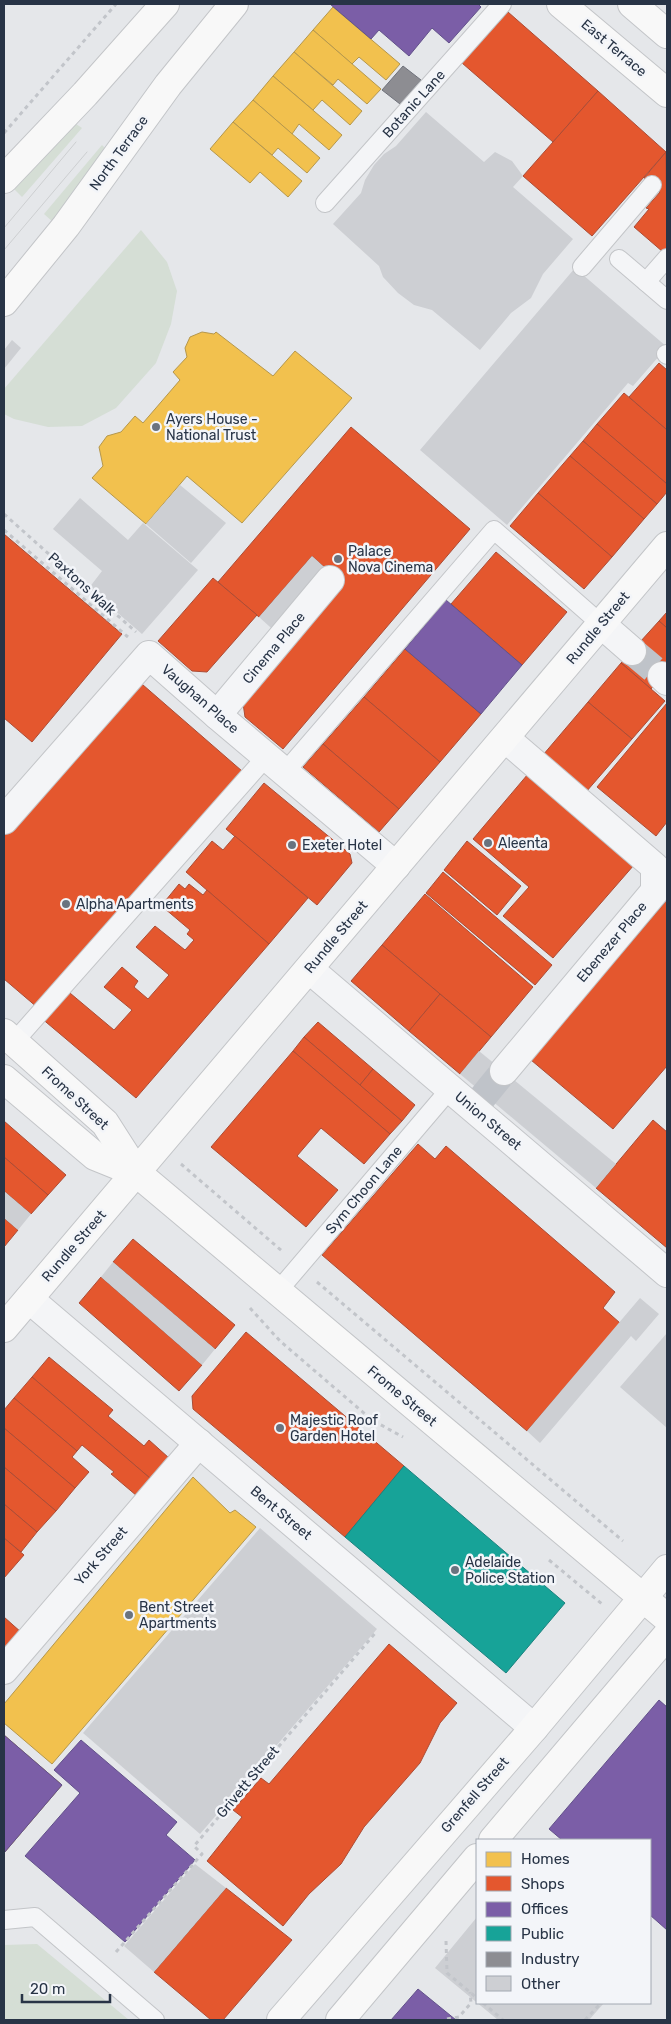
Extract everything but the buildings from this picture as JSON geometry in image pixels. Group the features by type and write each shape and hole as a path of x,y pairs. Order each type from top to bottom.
{"street":[{"path":"4,179 85,94 165,4"},
{"name":"North Terrace","path":"4,302 66,226 168,85 234,4"},
{"path":"632,4 667,34"},
{"name":"East Terrace","path":"573,8 667,93"},
{"name":"Rundle Street","path":"4,1328 667,546"},
{"name":"Cinema Place","path":"217,715 330,580"},
{"path":"601,624 632,651"},
{"name":"Vaughan Place","path":"4,820 144,650 217,715 396,866"},
{"name":"Ebenezer Place","path":"504,1071 655,891 655,867 505,738"},
{"name":"Union Street","path":"309,969 450,1089 477,1103 667,1273"},
{"name":"Frome Street","path":"9,1038 105,1123 136,1173"},
{"name":"Frome Street","path":"4,1079 95,1156 136,1173 667,1618"},
{"name":"Bent Street","path":"29,1299 534,1728"},
{"name":"York Street","path":"4,1670 199,1443"},
{"name":"Grenfell Street","path":"281,2020 534,1728 667,1569"},
{"path":"494,1839 667,1635"},
{"path":"340,2020 476,1859"}],"lane":[{"name":"Botanic Lane","path":"326,203 502,4"},
{"path":"582,267 652,185"},
{"path":"646,282 667,258"},
{"path":"619,259 667,300"},
{"path":"9,1038 276,764 494,530 601,624"},
{"name":"Sym Choon Lane","path":"278,1291 450,1089"},
{"path":"4,1920 35,1917 155,2020"}],"path":[{"path":"4,133 116,4"},
{"name":"Paxtons Walk","path":"4,514 144,639 144,650"},
{"path":"4,530 144,650"},
{"path":"160,1146 612,1530 626,1545"},
{"name":"Grivett Street","path":"116,1952 202,1854 194,1846 395,1610"},
{"path":"446,1935 447,1973 476,1997"},
{"path":"448,2020 446,2019 459,2017 471,2003 470,1992"},
{"path":"484,2004 503,2020"},
{"path":"586,2020 600,2004"}],"shaded area":[{"path":"76,124 82,128 22,197 14,189 45,153"},
{"path":"102,145 105,148 53,222 44,214"},
{"path":"141,230 167,262 177,291 171,324 156,363 116,408 82,426 48,427 14,419 4,414 4,389"},
{"path":"37,1944 129,2020 4,2020 4,1945"}],"tunnel":[{"path":"632,651 662,676"},
{"path":"482,1098 504,1071"}],"tram line":[{"path":"4,228 76,142"},
{"path":"4,250 87,152"}],"place":[{"name":"Ayers House - National Trust","path":"156,427"},
{"name":"Palace Nova Cinema","path":"338,559"},
{"name":"Aleenta","path":"488,843"},
{"name":"Exeter Hotel","path":"292,845"},
{"name":"Alpha Apartments","path":"66,904"},
{"name":"Majestic Roof Garden Hotel","path":"280,1428"},
{"name":"Adelaide Police Station","path":"455,1570"},
{"name":"Bent Street Apartments","path":"129,1615"}]}
